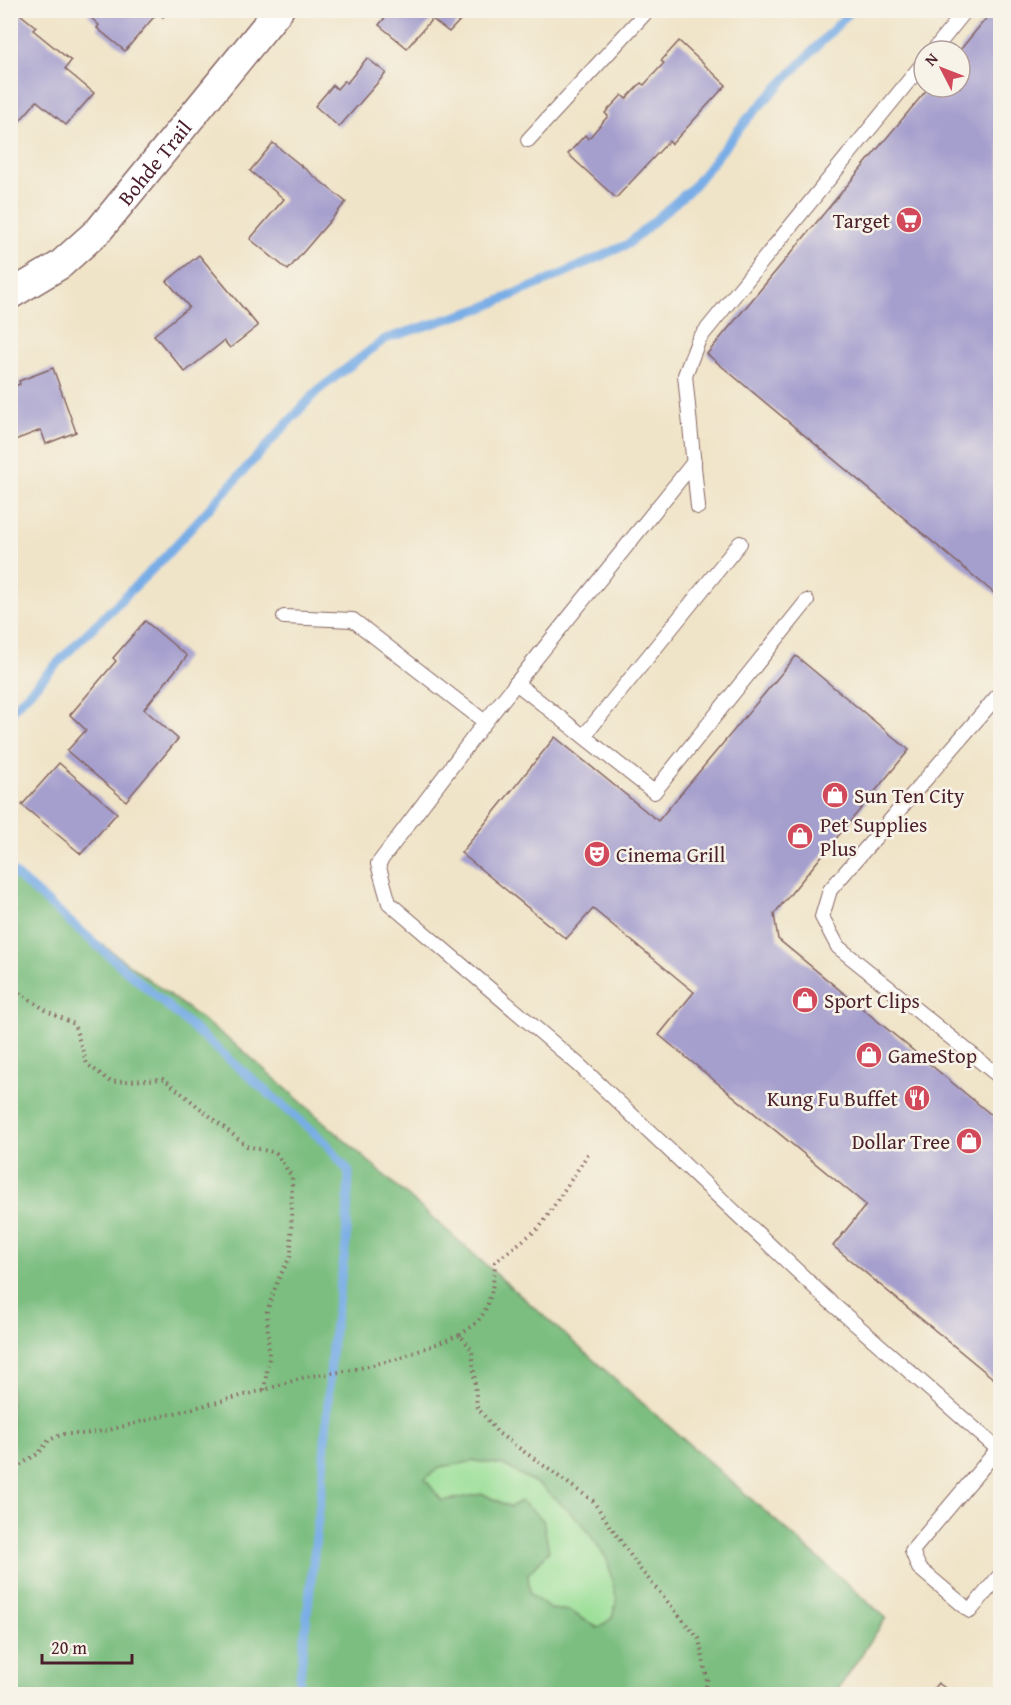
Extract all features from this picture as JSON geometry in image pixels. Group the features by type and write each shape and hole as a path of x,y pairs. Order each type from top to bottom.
{"street":[{"name":"Bohde Trail","path":"10,295 60,265 99,230 279,10"}],"lane":[{"path":"528,140 648,10"},
{"path":"943,39 966,10"},
{"path":"698,507 685,375 699,339 912,77"},
{"path":"694,462 485,722 378,864 389,903 579,1065 827,1299 999,1450 912,1551 919,1568 969,1611 1000,1575"},
{"path":"584,736 740,543"},
{"path":"516,683 654,792 807,601"},
{"path":"284,616 353,620 485,722"},
{"path":"1000,693 830,890 822,917 838,947 1000,1077"}],"path":[{"path":"10,986 47,1011 74,1024 87,1064 111,1082 164,1079 248,1146 276,1154 292,1177 291,1255 278,1280 267,1311 269,1358 264,1390"},
{"path":"10,1471 39,1453 49,1440 63,1434 110,1430 305,1377 352,1370 397,1359 460,1335 478,1322 488,1304 494,1279 495,1262 540,1227 590,1151"},
{"path":"460,1335 472,1350 477,1407 498,1433 593,1501 640,1569 699,1639 707,1679 705,1695"}],"green space":[{"path":"10,875 240,1048 886,1618 835,1694 11,1694","holes":["475,1461 504,1465 541,1486 582,1523 607,1559 617,1600 612,1618 598,1628 570,1611 550,1609 530,1594 528,1574 549,1551 543,1520 521,1501 510,1507 483,1494 442,1501 425,1479 440,1467"]},
{"path":"475,1461 504,1465 541,1486 582,1523 607,1559 617,1600 612,1618 598,1628 570,1611 550,1609 529,1594 528,1574 511,1507 483,1494 442,1501 424,1479 440,1467"}],"building":[{"path":"10,10 15,10 36,27 33,30 71,61 65,69 94,93 66,125 37,101 10,132"},
{"path":"92,10 168,10 163,17 158,12 125,51 97,28 99,25 88,15"},
{"path":"391,10 466,10 468,12 449,32 432,19 407,48 379,25"},
{"name":"Target","path":"993,10 1000,10 1000,598 707,354 919,99 972,99 972,39 969,39"},
{"path":"679,41 726,85 672,144 669,141 616,198 568,154 585,135 588,139 608,116 605,113 622,95 626,99 641,83 644,85 664,63 661,61"},
{"path":"367,58 386,73 339,127 315,106 333,85 337,89 344,81 347,83"},
{"path":"273,143 346,202 288,270 250,239 284,199 250,171"},
{"path":"199,255 258,326 230,348 224,341 185,372 154,335 189,307 167,281"},
{"path":"53,368 76,432 46,444 41,430 10,442 10,388 20,384 19,381"},
{"path":"145,621 187,656 144,709 178,739 126,801 67,751 86,730 70,715 116,661 113,658"},
{"path":"796,656 909,750 774,914 778,939 1000,1122 1000,1384 833,1246 866,1205 659,1035 694,992 593,909 566,939 461,853 555,737 658,821"},
{"path":"59,763 117,813 81,854 22,805"},
{"path":"938,1683 954,1694 929,1694"}],"waterway":[{"path":"10,712 160,562 317,391 385,339 482,308 628,244 692,188 748,118 852,10"},
{"path":"10,870 325,1142 349,1172 346,1243 332,1346 322,1485 298,1694"}],"place":[{"name":"Target","path":"909,220"},
{"name":"Sun Ten City","path":"835,795"},
{"name":"Pet Supplies Plus","path":"800,836"},
{"name":"Cinema Grill","path":"597,854"},
{"name":"Sport Clips","path":"805,1000"},
{"name":"GameStop","path":"869,1055"},
{"name":"Kung Fu Buffet","path":"917,1098"},
{"name":"Dollar Tree","path":"969,1141"}]}
